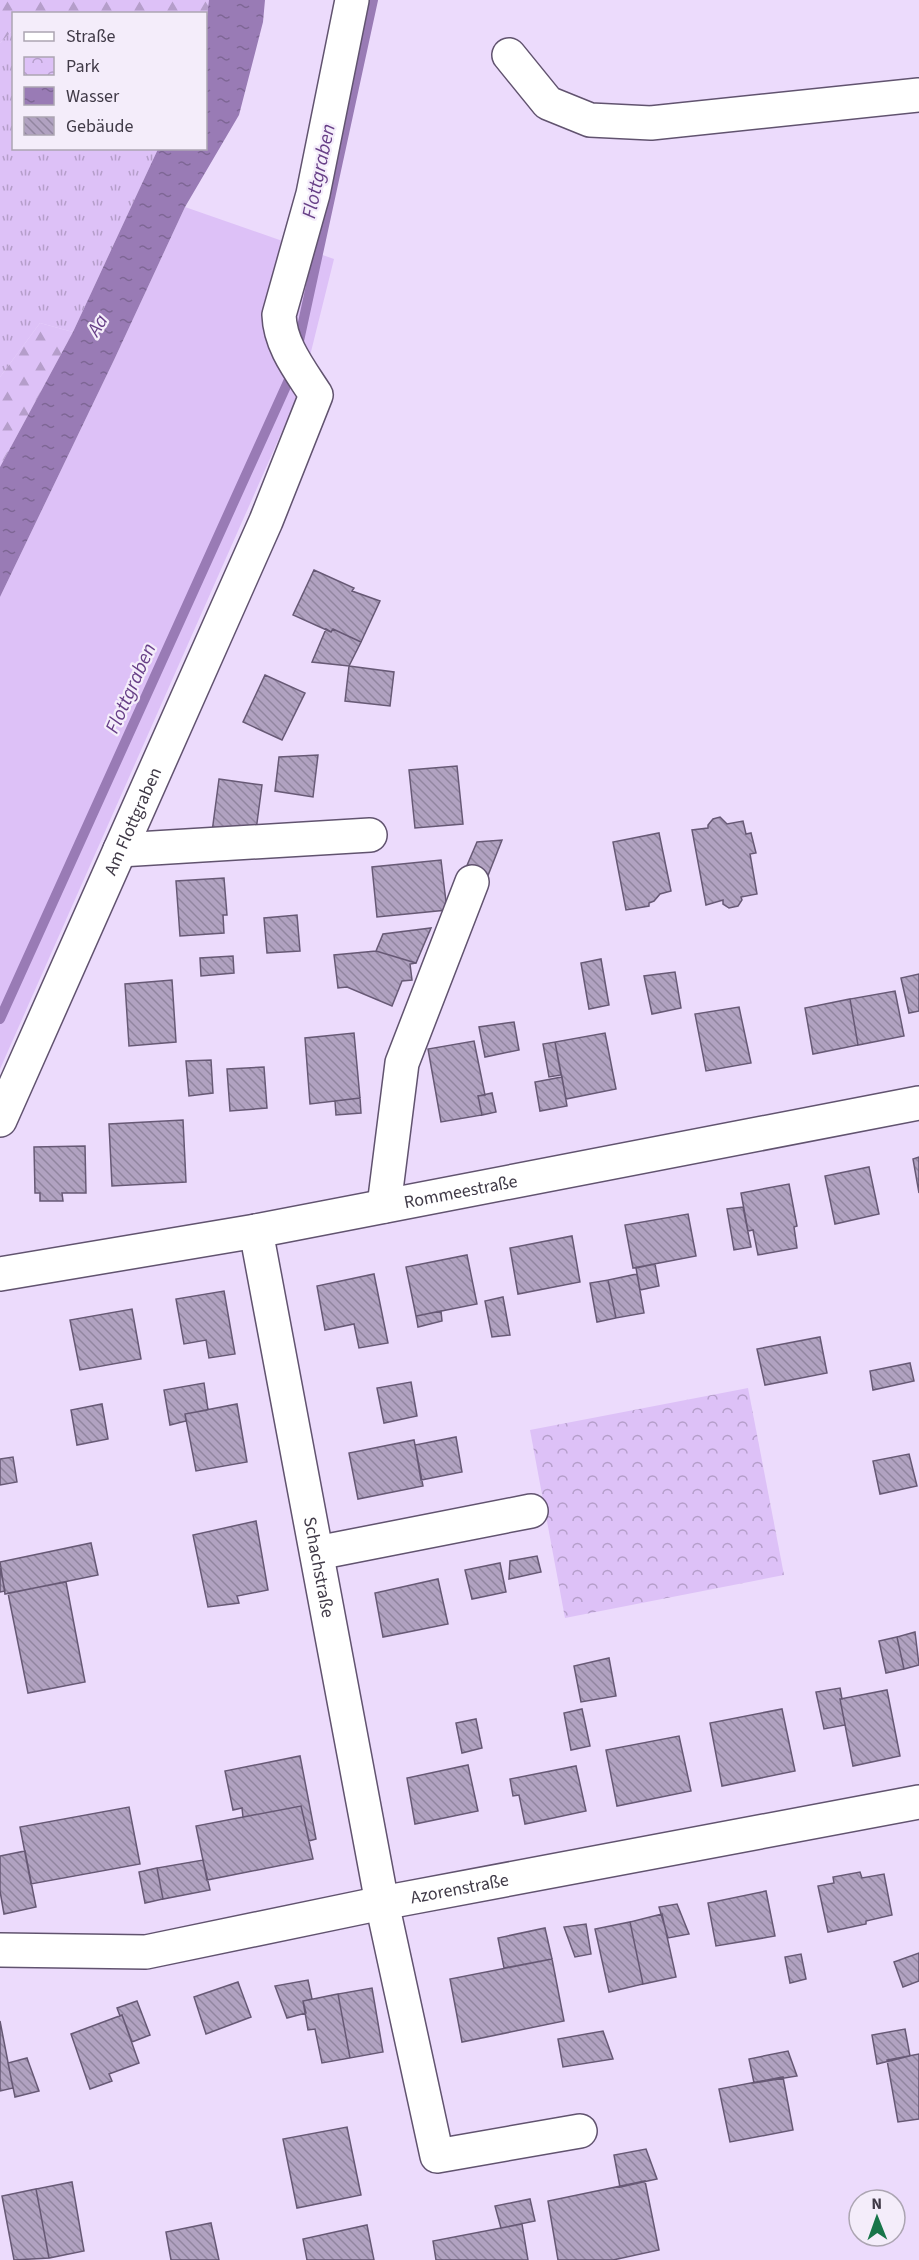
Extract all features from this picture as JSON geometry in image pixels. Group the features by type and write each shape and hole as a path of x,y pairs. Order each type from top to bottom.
{"street":[{"name":"Am Flottgraben","path":"0,1120 266,521 316,394 291,355 280,331 279,315 313,194 352,0"},
{"path":"509,55 548,103 590,120 651,123 919,94"},
{"path":"120,850 370,835"},
{"path":"384,1206 402,1063 472,882"},
{"name":"Rommeestraße","path":"0,1274 256,1231 919,1103"},
{"name":"Schachstraße","path":"256,1231 382,1904 437,2156 580,2131"},
{"path":"317,1553 531,1511"},
{"name":"Azorenstraße","path":"0,1950 146,1952 382,1904 919,1802"}],"green space":[{"path":"0,0 209,0 207,16 207,12 12,12 12,31 0,43"},
{"path":"12,31 12,150 158,150 73,332 40,323 0,377 0,43"},
{"path":"185,207 334,259 303,384 0,1069 0,597"},
{"path":"40,323 73,332 0,467 0,377"},
{"path":"748,1388 784,1575 565,1618 530,1430"}],"water":[{"name":"Aa","path":"209,0 265,0 263,22 239,115 185,207 0,597 0,467 73,332 158,150 207,150"}],"building":[{"path":"314,570 354,588 352,591 380,601 361,642 293,615"},
{"path":"326,629 331,632 333,629 361,642 349,666 312,662"},
{"path":"349,666 394,672 390,706 345,701"},
{"path":"265,675 305,693 282,740 243,722"},
{"path":"318,755 313,797 275,791 279,757"},
{"path":"457,766 463,824 415,828 409,770"},
{"path":"219,779 262,785 255,838 212,832"},
{"path":"720,817 727,824 743,821 746,834 751,833 756,853 750,854 757,894 741,897 742,900 738,906 729,908 723,904 723,900 706,905 692,830 708,828 713,819"},
{"path":"659,833 671,891 660,894 649,903 649,906 626,910 613,842"},
{"path":"502,840 487,878 465,870 477,842"},
{"path":"441,860 447,910 377,917 372,867"},
{"path":"224,878 227,915 223,915 224,933 180,936 176,881"},
{"path":"297,915 300,951 267,953 264,918"},
{"path":"431,928 416,963 376,951 383,934"},
{"path":"376,951 416,963 410,964 412,980 402,981 392,1006 347,987 338,988 334,955"},
{"path":"233,956 234,973 201,976 200,958"},
{"path":"601,959 609,1005 589,1009 581,963"},
{"path":"675,972 681,1008 652,1014 644,976"},
{"path":"919,974 919,1011 909,1013 901,978"},
{"path":"172,980 176,1042 129,1046 125,984"},
{"path":"895,991 904,1036 858,1045 850,999"},
{"path":"850,999 858,1045 813,1054 805,1008"},
{"path":"739,1007 751,1063 706,1071 695,1014"},
{"path":"514,1022 519,1050 485,1057 479,1027"},
{"path":"354,1033 360,1098 310,1104 305,1038"},
{"path":"605,1033 616,1089 566,1099 555,1042"},
{"path":"474,1041 485,1095 478,1096 482,1115 441,1122 428,1049"},
{"path":"555,1042 561,1075 549,1077 543,1044"},
{"path":"211,1060 213,1093 189,1096 186,1061"},
{"path":"264,1067 267,1108 230,1111 227,1069"},
{"path":"562,1077 567,1106 540,1111 535,1082"},
{"path":"492,1093 496,1112 482,1115 478,1096"},
{"path":"360,1098 361,1113 336,1115 335,1101"},
{"path":"183,1120 186,1182 112,1186 109,1124"},
{"path":"85,1146 86,1193 62,1193 63,1201 40,1201 40,1193 35,1193 34,1147"},
{"path":"919,1157 919,1193 913,1159"},
{"path":"869,1167 879,1214 835,1224 825,1176"},
{"path":"789,1184 797,1226 794,1227 797,1248 758,1255 753,1230 748,1231 741,1193"},
{"path":"743,1207 751,1247 734,1250 727,1209"},
{"path":"688,1214 696,1256 633,1268 625,1225"},
{"path":"572,1236 580,1282 518,1294 510,1248"},
{"path":"467,1255 477,1304 416,1316 406,1267"},
{"path":"655,1264 659,1286 640,1290 636,1268"},
{"path":"374,1274 388,1343 359,1348 354,1324 325,1330 317,1286"},
{"path":"637,1274 644,1313 616,1318 608,1280"},
{"path":"608,1280 616,1318 597,1322 590,1283"},
{"path":"224,1291 235,1354 209,1358 206,1340 184,1344 176,1299"},
{"path":"503,1297 510,1335 492,1337 485,1301"},
{"path":"132,1309 141,1359 80,1370 70,1320"},
{"path":"441,1311 442,1321 418,1327 416,1316"},
{"path":"820,1337 827,1373 765,1385 757,1349"},
{"path":"910,1363 914,1381 873,1390 870,1371"},
{"path":"411,1382 417,1416 384,1423 377,1388"},
{"path":"204,1383 208,1410 185,1414 186,1421 170,1425 164,1390"},
{"path":"102,1404 108,1439 77,1445 71,1410"},
{"path":"237,1404 247,1462 196,1471 185,1414"},
{"path":"456,1437 462,1472 421,1480 415,1445"},
{"path":"414,1440 423,1486 358,1499 349,1453"},
{"path":"909,1454 917,1486 880,1494 873,1461"},
{"path":"13,1457 17,1482 0,1485 0,1459"},
{"path":"256,1521 268,1590 237,1596 239,1603 208,1607 193,1535"},
{"path":"91,1543 98,1575 5,1594 0,1562"},
{"path":"537,1556 541,1572 509,1579 510,1561"},
{"path":"500,1563 506,1592 472,1599 465,1570"},
{"path":"0,1568 5,1591 0,1592"},
{"path":"438,1579 448,1624 383,1637 375,1593"},
{"path":"66,1582 85,1682 28,1693 8,1593"},
{"path":"915,1632 919,1665 904,1669 897,1637"},
{"path":"897,1637 904,1669 886,1673 879,1641"},
{"path":"609,1658 616,1696 581,1702 574,1666"},
{"path":"840,1688 845,1725 824,1729 816,1692"},
{"path":"887,1690 900,1756 853,1766 840,1699"},
{"path":"582,1709 590,1746 571,1750 564,1713"},
{"path":"782,1709 795,1771 722,1786 710,1723"},
{"path":"476,1719 482,1748 462,1753 456,1723"},
{"path":"679,1736 691,1791 617,1806 606,1750"},
{"path":"300,1756 316,1839 309,1841 301,1806 243,1817 242,1808 233,1810 225,1771"},
{"path":"468,1765 478,1811 415,1824 407,1778"},
{"path":"576,1766 586,1811 525,1824 519,1795 513,1796 510,1779"},
{"path":"301,1806 313,1859 207,1880 196,1826"},
{"path":"129,1807 140,1864 31,1884 20,1827"},
{"path":"25,1851 36,1907 4,1914 0,1891 0,1856"},
{"path":"203,1860 210,1890 163,1899 157,1868"},
{"path":"157,1868 163,1899 145,1903 139,1872"},
{"path":"860,1872 862,1878 884,1874 892,1915 866,1921 866,1924 828,1932 818,1886 834,1883 833,1877"},
{"path":"766,1891 775,1936 716,1946 708,1903"},
{"path":"677,1904 689,1934 668,1938 659,1907"},
{"path":"662,1914 676,1977 643,1984 630,1922"},
{"path":"630,1922 643,1984 609,1992 595,1929"},
{"path":"586,1924 591,1954 575,1957 564,1927"},
{"path":"545,1928 552,1959 504,1968 498,1938"},
{"path":"919,1953 919,1981 903,1987 894,1962"},
{"path":"801,1954 806,1979 790,1983 785,1957"},
{"path":"552,1959 564,2021 462,2042 450,1979"},
{"path":"308,1980 312,1999 303,2001 306,2013 287,2018 275,1986"},
{"path":"238,1982 251,2017 206,2034 194,1997"},
{"path":"372,1988 383,2052 350,2058 338,1994"},
{"path":"338,1994 350,2058 322,2063 315,2029 308,2030 303,2001"},
{"path":"137,2001 150,2035 132,2042 117,2008"},
{"path":"122,2015 139,2063 109,2074 112,2081 90,2089 71,2034"},
{"path":"0,2021 13,2088 0,2091"},
{"path":"905,2029 910,2056 877,2064 872,2035"},
{"path":"603,2031 613,2059 563,2067 558,2039"},
{"path":"788,2051 797,2076 754,2083 749,2059"},
{"path":"919,2054 919,2119 898,2122 887,2060"},
{"path":"27,2058 39,2091 15,2097 8,2063"},
{"path":"783,2077 793,2130 730,2142 719,2089"},
{"path":"347,2127 361,2195 297,2208 283,2139"},
{"path":"646,2149 657,2179 620,2187 614,2155"},
{"path":"645,2181 659,2250 613,2260 558,2260 548,2201"},
{"path":"72,2182 84,2251 49,2258 36,2189"},
{"path":"36,2189 49,2258 14,2260 2,2196"},
{"path":"530,2199 535,2221 501,2228 495,2206"},
{"path":"211,2223 219,2260 171,2260 166,2232"},
{"path":"522,2224 528,2260 436,2260 433,2241"},
{"path":"367,2225 374,2260 307,2260 303,2239"}],"waterway":[{"name":"Flottgraben","path":"297,350 373,0"},
{"name":"Flottgraben","path":"0,1019 292,373"}]}
